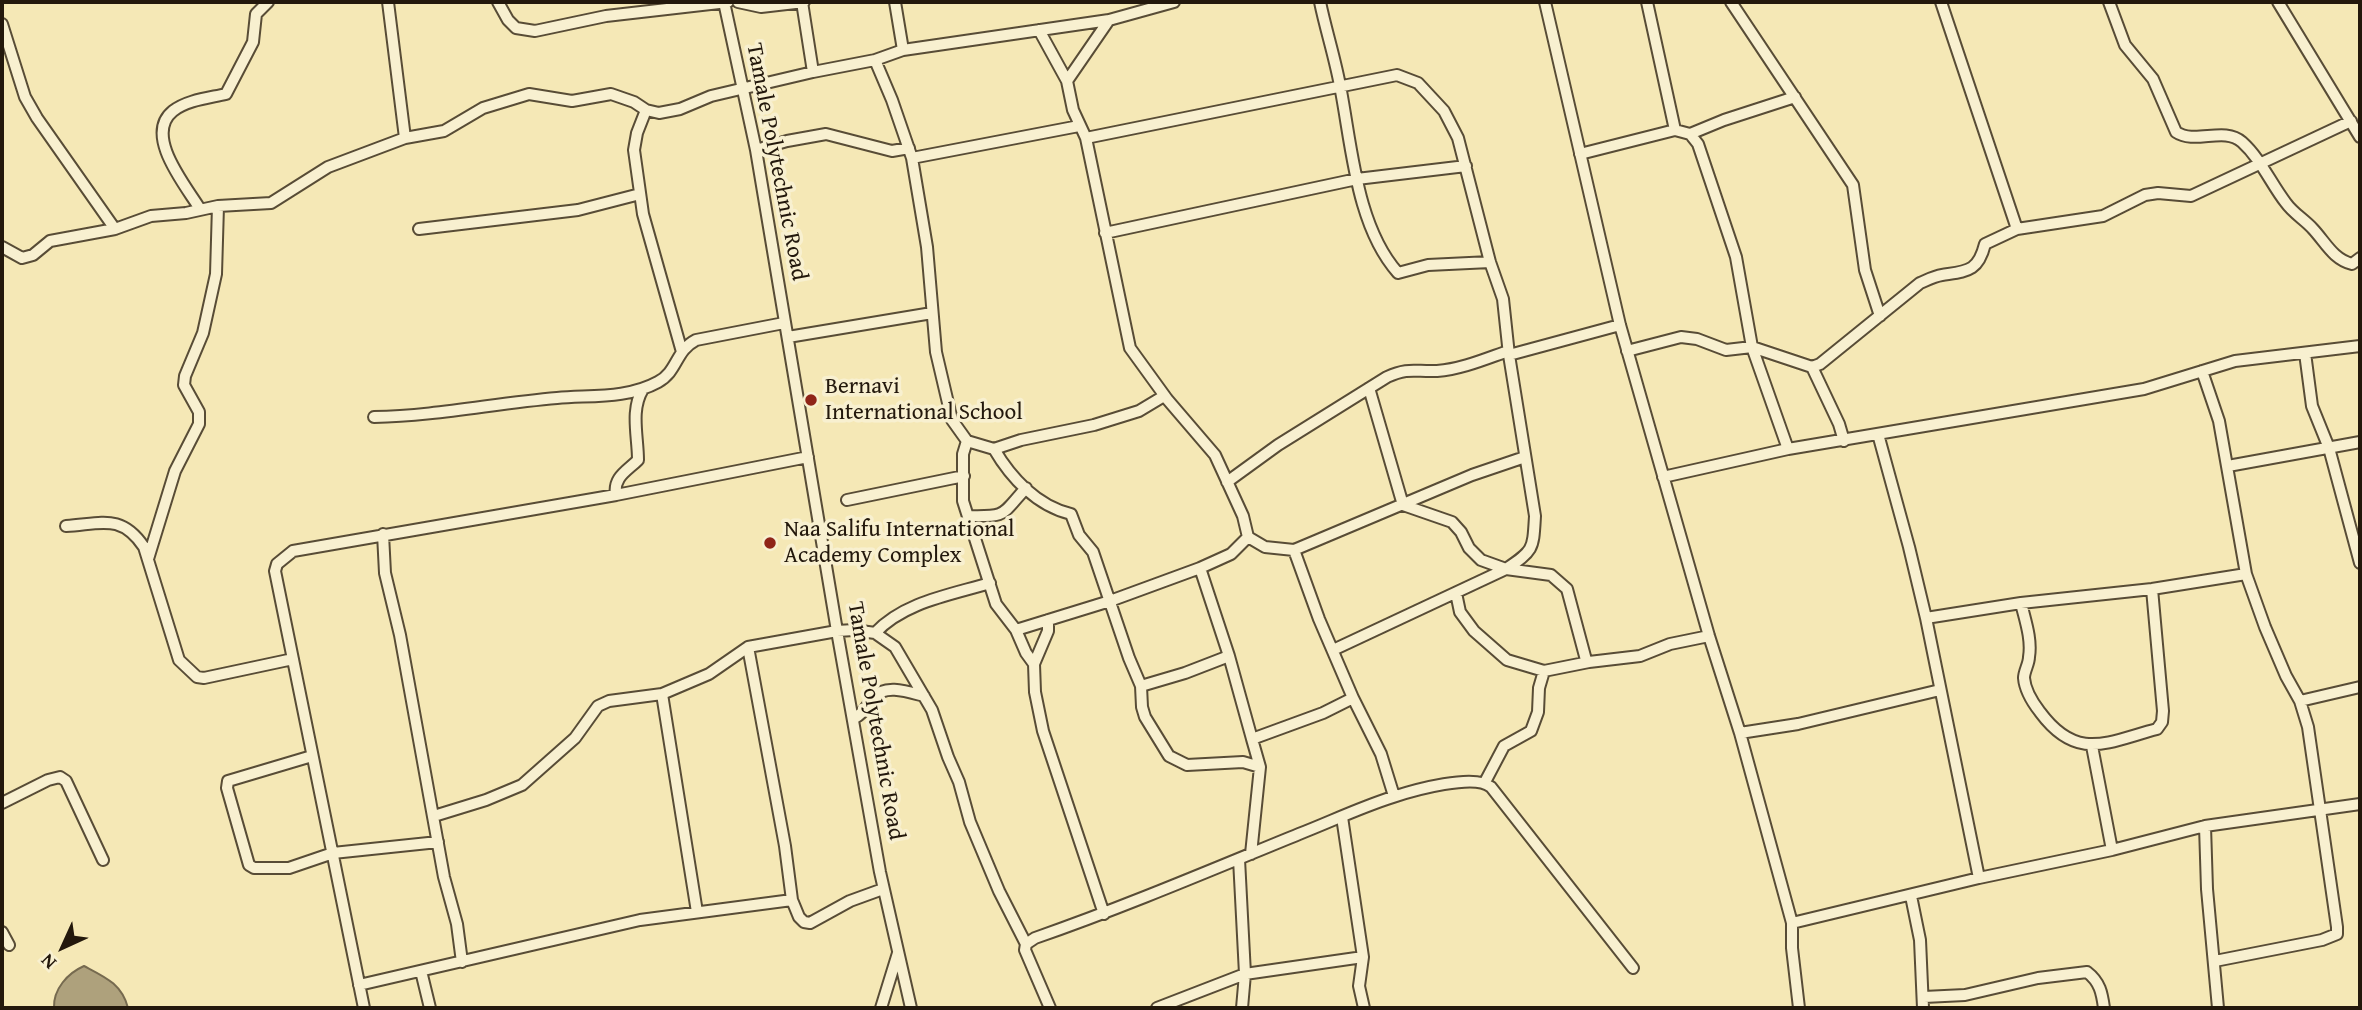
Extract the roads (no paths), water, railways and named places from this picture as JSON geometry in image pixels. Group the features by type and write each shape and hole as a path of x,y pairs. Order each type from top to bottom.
{"street":[{"path":"200,209 164,150 163,129 168,117 175,110 196,101 226,94 253,42 256,15 268,2"},
{"path":"388,2 405,138"},
{"path":"498,2 516,28 535,31 606,16 725,2"},
{"path":"603,2 606,16"},
{"name":"Tamale Polytechnic Road","path":"725,2 755,150 883,889 911,1008"},
{"path":"738,2 761,7 802,2 813,72"},
{"path":"895,2 903,50"},
{"path":"2,247 22,258 33,255 50,240 115,229 151,216 218,206 271,203 328,167 405,138 444,131 483,107 529,94 572,101 611,94 659,113 680,109 711,96 875,60 903,50 1109,20 1174,2"},
{"path":"1320,2 1341,88 1357,179 1375,237 1385,259 1398,273 1428,265 1490,262"},
{"path":"1545,2 1619,325 1709,636 1740,733 1792,923 1792,948 1800,1008"},
{"path":"1647,2 1675,130"},
{"path":"1731,2 1853,185 1866,270 1880,316"},
{"path":"1941,2 2017,229"},
{"path":"2109,2 2125,45 2153,79 2176,132 2183,137 2226,135 2240,140 2260,163 2288,206 2313,228 2339,261 2352,264 2360,258"},
{"path":"2278,2 2360,137"},
{"path":"1067,81 1109,20"},
{"path":"2,24 26,97 37,118 115,229"},
{"path":"1039,30 1067,81 1079,126 1086,138 1130,348 1164,396 1215,455 1243,516 1248,537 1265,547 1294,550 1472,475 1525,457"},
{"path":"875,60 910,153 927,247 936,352 952,420 967,441 994,449 1021,440 1094,425 1139,411 1164,396"},
{"path":"1086,138 1396,75 1418,83 1444,111 1458,138 1490,262 1503,299 1508,353 1535,516 1534,539 1530,552 1506,569 1333,650"},
{"path":"1690,134 1795,97"},
{"path":"646,110 637,132 634,150 640,194 643,214 682,352"},
{"path":"1627,351 1681,338 1697,339 1726,350 1752,346 1812,366 1830,358 1920,283 1940,275 1967,271 1982,258 1985,244 2017,229 2103,216 2145,195 2158,193 2192,196 2351,121"},
{"path":"755,150 826,134 910,153 1079,126"},
{"path":"1580,154 1675,130 1690,134 1698,144 1736,257 1752,346 1788,449"},
{"path":"1105,233 1357,179 1466,166"},
{"path":"419,229 578,210 640,194"},
{"path":"148,559 175,471 199,424 199,412 184,384 203,333 216,274 218,206"},
{"path":"788,337 932,313"},
{"path":"374,417 413,416 559,398 607,396 643,389 659,382 671,372 686,346 696,340 784,323"},
{"path":"1227,482 1278,445 1401,371 1456,368 1619,325"},
{"path":"1663,477 1788,449 2144,389 2235,361 2360,346"},
{"path":"2305,353 2312,406 2329,448 2360,563"},
{"path":"1812,366 1844,441"},
{"path":"2202,372 2218,421 2228,466 2246,574 2265,627 2300,701 2315,762 2337,934 2322,940 2214,961"},
{"path":"1369,388 1403,505"},
{"path":"616,495 616,480 638,460 636,408 637,397 643,389"},
{"path":"1878,434 1926,618 1979,878"},
{"path":"967,441 963,454 963,501 1001,613 1016,631 1034,664"},
{"path":"2228,466 2360,442"},
{"path":"994,449 1006,470 1026,488 1049,506 1071,514 1079,535 1093,552 1129,659 1141,686 1145,717 1169,756 1187,765 1243,762 1260,767"},
{"path":"364,1008 275,571 277,564 293,551 616,495 808,457"},
{"path":"847,500 964,476"},
{"path":"968,516 995,517 1012,506 1026,488"},
{"path":"1403,505 1452,522 1475,555 1506,569 1551,575 1567,589 1586,660 1590,662"},
{"path":"66,526 113,523 127,527 144,547 179,660 197,677 204,678 293,659"},
{"path":"383,534 385,573 400,635 462,962"},
{"path":"1016,631 1200,568 1231,554 1248,537"},
{"path":"1294,550 1353,698 1381,754 1394,796"},
{"path":"1200,568 1229,656 1260,767 1251,853"},
{"path":"1926,618 2246,574"},
{"path":"875,633 885,622 907,608 990,583"},
{"path":"2021,603 2029,638 2030,656 2024,678 2029,697 2052,727 2067,739 2092,746 2157,729 2162,722 2152,589"},
{"path":"1456,593 1460,612 1489,647 1507,660 1544,671 1640,656 1670,644 1709,636"},
{"path":"1048,620 1048,631 1034,664 1035,692 1043,731 1104,914"},
{"path":"434,816 486,800 522,785 575,738 598,706 609,701 662,694 709,674 748,647 837,631 875,633 895,647 932,709 948,757 960,782 970,822 999,891 1026,944 1026,950 1050,1008"},
{"path":"748,647 785,846 792,900 799,917 810,923 850,901 883,889"},
{"path":"1141,686 1229,656"},
{"path":"1485,782 1504,746 1531,731 1538,712 1538,688 1544,671"},
{"path":"2300,701 2360,687"},
{"path":"1740,733 1798,724 1940,690"},
{"path":"853,719 865,712 880,692 906,691 924,696"},
{"path":"662,694 697,912"},
{"path":"1252,739 1353,698"},
{"path":"2092,746 2112,850"},
{"path":"313,756 228,781 227,788 248,864 254,868 289,868 333,853 438,842"},
{"path":"2,803 48,780 60,777 66,781 103,860"},
{"path":"1026,944 1035,938 1104,914 1394,796 1455,782 1485,782"},
{"path":"1485,782 1633,968"},
{"path":"1792,923 1979,878 2112,850 2204,826 2360,804"},
{"path":"1342,817 1363,957 1359,986 1364,1008"},
{"path":"2204,826 2218,1008"},
{"path":"1239,859 1245,974 1242,1008"},
{"path":"1911,896 1920,940 1923,1002 2039,978 2087,972 2095,978 2104,1008"},
{"path":"359,985 640,920 792,900"},
{"path":"2,932 9,945"},
{"path":"881,1008 898,950"},
{"path":"1157,1008 1245,974 1363,957"},
{"path":"421,971 430,1008"}],"place":[{"name":"Bernavi International School","path":"811,400"},
{"name":"Naa Salifu International Academy Complex","path":"770,543"}]}
